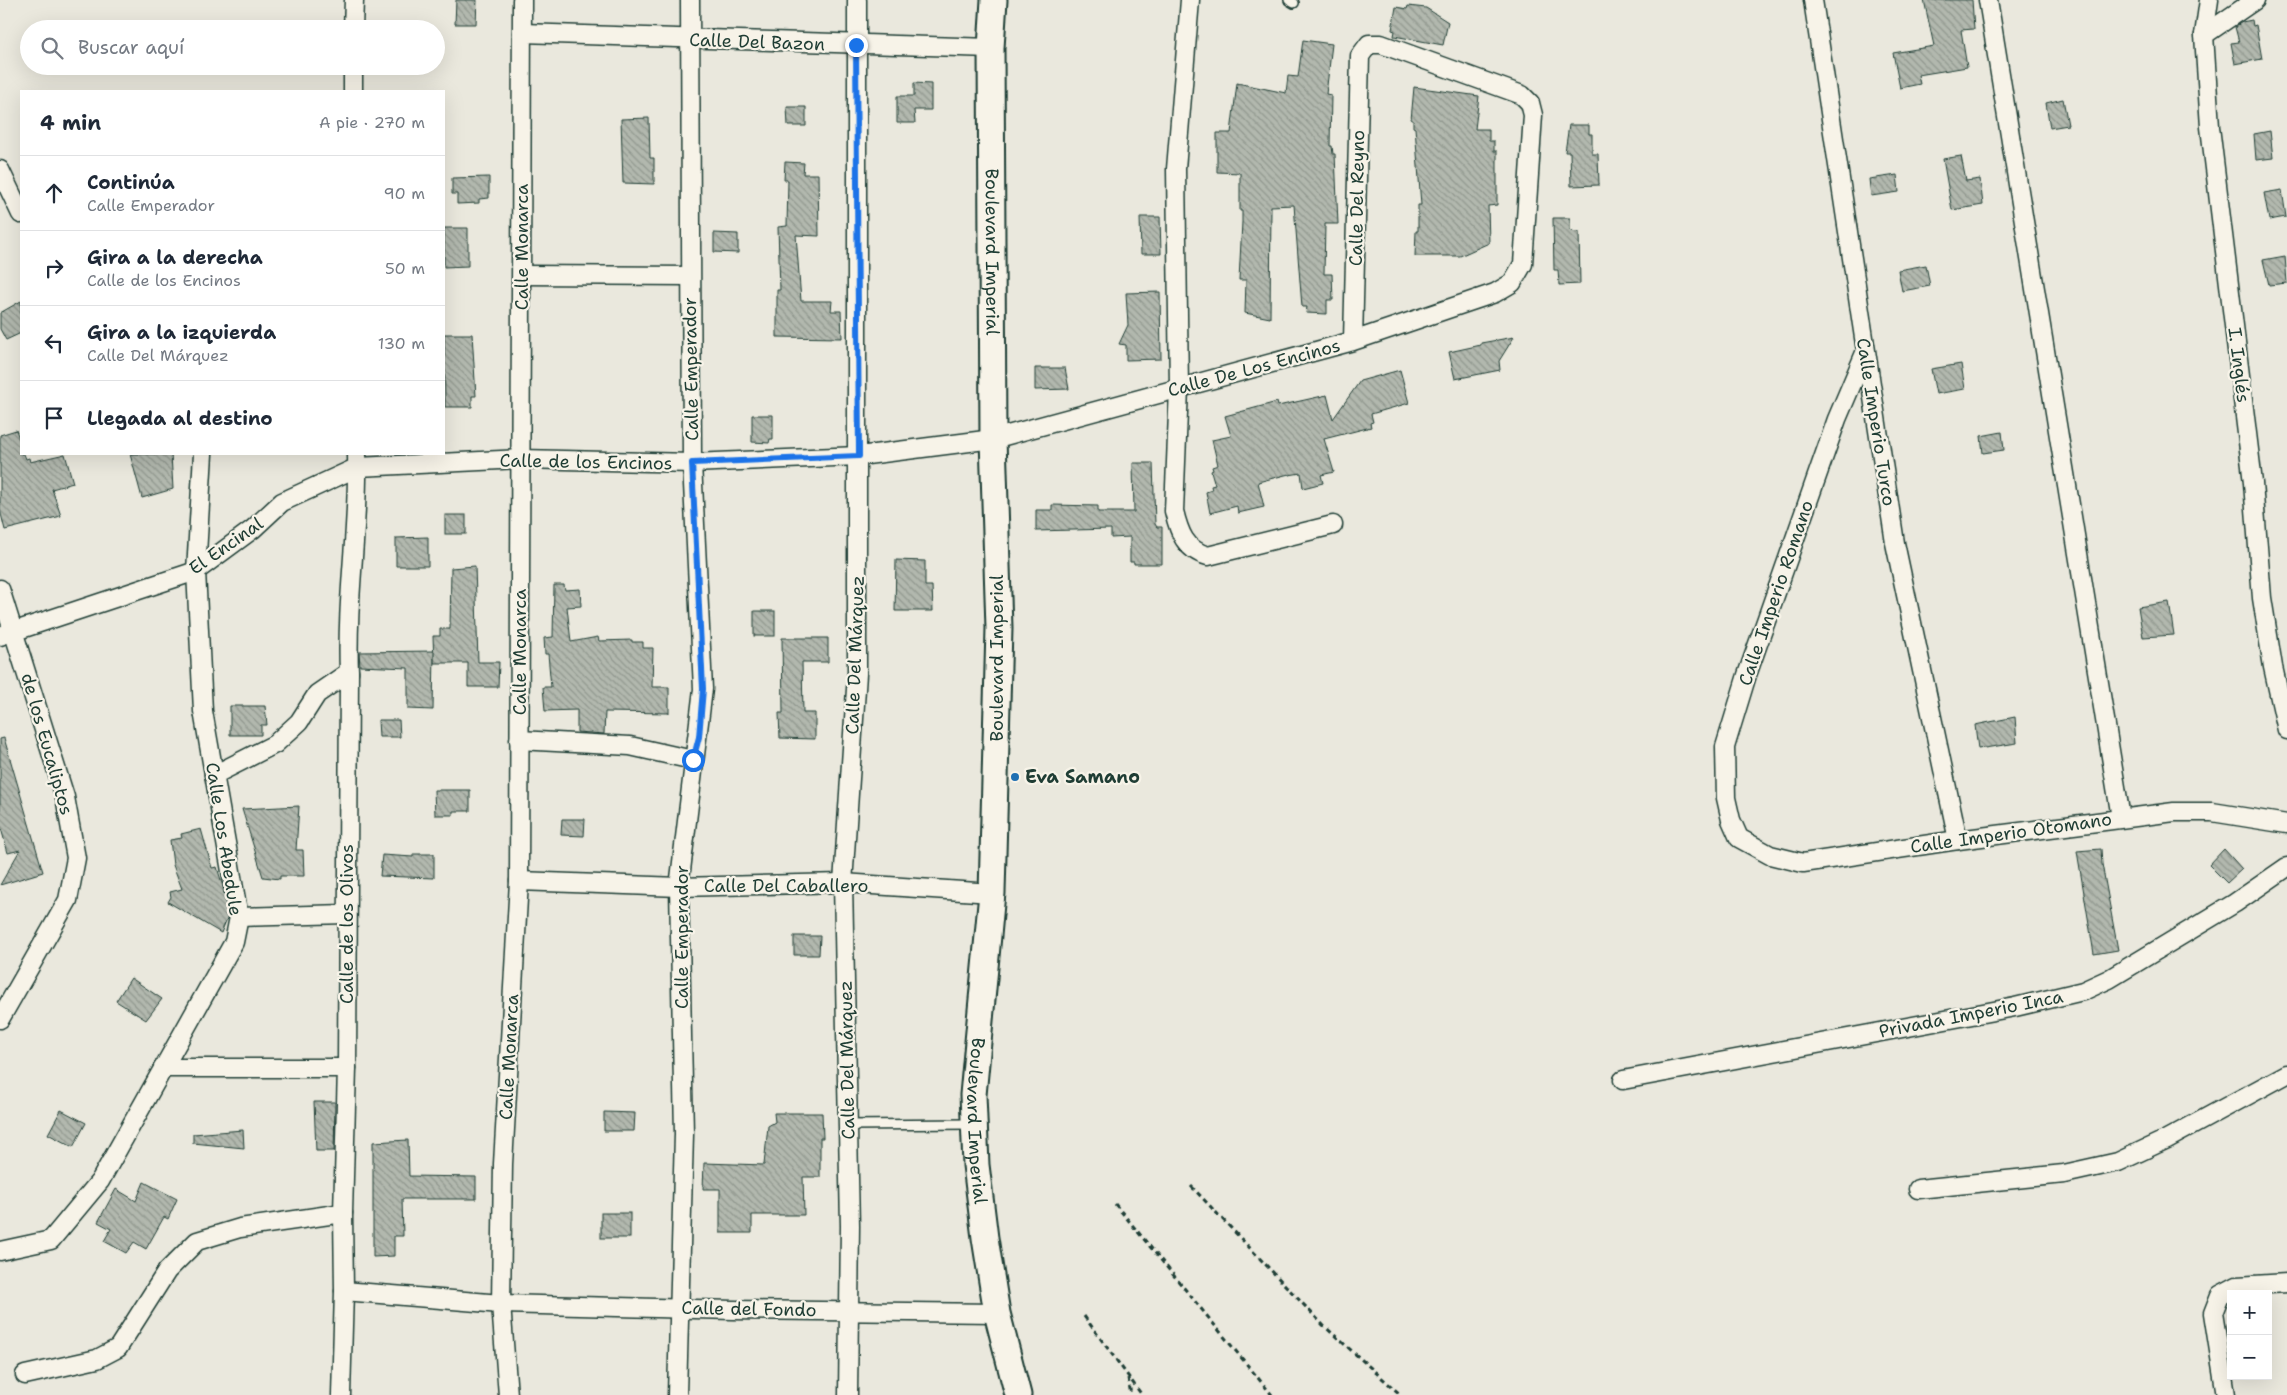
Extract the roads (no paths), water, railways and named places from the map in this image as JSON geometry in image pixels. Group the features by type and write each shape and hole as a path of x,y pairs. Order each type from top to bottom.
{"street":[{"path":"353,20 354,0"},
{"name":"Calle Monarca","path":"508,1395 502,1304 503,1164 519,882 522,459 522,0"},
{"name":"Calle Emperador","path":"677,1395 684,1134 679,886 693,760 699,737 703,689 692,463 690,0"},
{"name":"Calle Del Márquez","path":"848,1395 850,1310 843,883 857,674 859,456 856,45 858,0"},
{"name":"Boulevard Imperial","path":"994,0 991,48 993,440 1000,628 992,893 973,1095 976,1165 997,1313 1018,1395"},
{"path":"1190,0 1176,169 1179,388 1174,511 1179,530 1188,545 1199,553 1208,556 1333,524"},
{"name":"Calle Imperio Turco","path":"1813,0 1895,543 1958,840"},
{"path":"1988,0 2121,818"},
{"name":"I. Inglés","path":"2209,0 2204,35 2210,127 2254,483 2262,598 2273,667 2287,730"},
{"path":"2204,35 2255,0"},
{"name":"Calle Del Bazon","path":"522,33 991,48"},
{"name":"Calle Del Reyno","path":"1353,341 1360,56 1369,44 1381,44 1522,96 1530,103 1533,115 1523,264 1512,284"},
{"path":"353,75 353,90"},
{"path":"0,170 16,190 20,209"},
{"path":"522,274 690,276"},
{"name":"Calle De Los Encinos","path":"993,440 1353,341 1495,293 1512,284"},
{"name":"Calle Imperio Romano","path":"1740,838 1731,820 1726,798 1725,747 1747,675 1836,419 1865,353"},
{"name":"Calle de los Encinos","path":"357,460 522,459 692,463 859,456 993,440"},
{"name":"Calle Los Abedule","path":"0,1251 51,1240 100,1181 234,942 239,917 203,711 196,571 203,455"},
{"name":"El Encinal","path":"7,634 196,571 253,529 282,502 357,460"},
{"name":"Calle de los Olivos","path":"341,1395 344,1291 343,1213 350,672 348,629 357,460"},
{"name":"de los Eucaliptos","path":"0,589 7,634 65,797 76,858 68,900 0,1019"},
{"path":"214,775 275,744 299,722 317,694 350,672"},
{"path":"519,740 630,746 693,760"},
{"name":"Calle Imperio Otomano","path":"1740,838 1770,855 1803,863 1958,840 2174,812 2212,812 2287,824"},
{"name":"Privada Imperio Inca","path":"1623,1080 2015,1007 2083,991 2109,979 2235,904 2287,867"},
{"name":"Calle Del Caballero","path":"519,882 679,886 843,883 992,893"},
{"path":"239,917 346,914"},
{"path":"163,1068 346,1068"},
{"path":"1918,1189 2064,1174 2118,1162 2167,1140 2287,1074"},
{"path":"25,1375 98,1359 118,1348 167,1271 197,1241 240,1228 343,1213"},
{"path":"2226,1395 2213,1313 2220,1295 2237,1286 2287,1283"},
{"name":"Calle del Fondo","path":"344,1291 502,1304 997,1313"}],"lane":[{"path":"848,1125 974,1124"}],"place":[{"name":"Eva Samano","path":"1015,777"}]}
